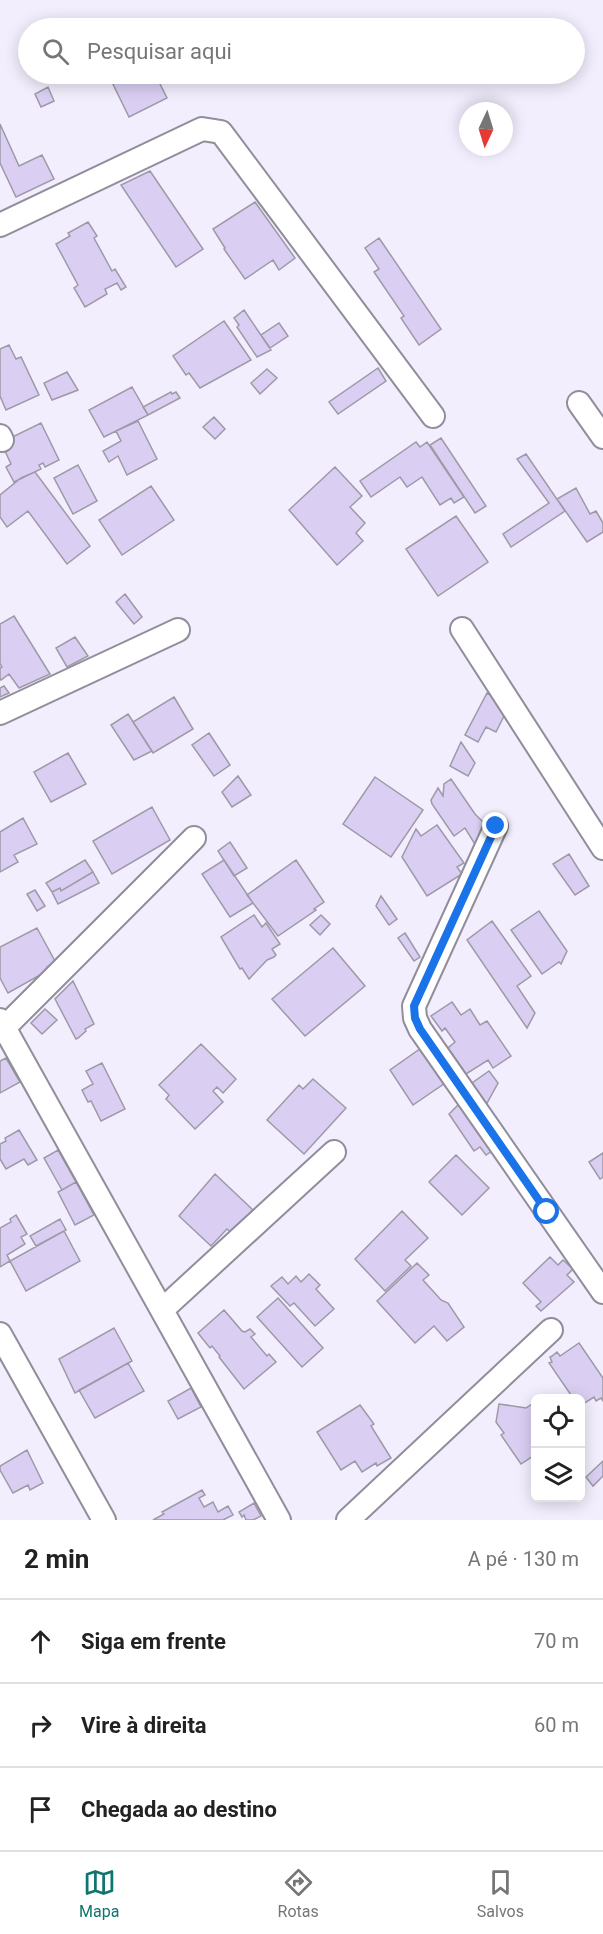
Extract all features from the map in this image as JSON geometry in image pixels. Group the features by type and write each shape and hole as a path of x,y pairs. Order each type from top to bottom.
{"street":[{"path":"0,225 202,129 221,132 433,416"},
{"path":"579,403 603,437"},
{"path":"462,629 603,848"},
{"path":"0,713 178,630"},
{"path":"496,826 414,1006 415,1018 420,1029 603,1292"},
{"path":"194,838 2,1024 279,1520"},
{"path":"162,1310 334,1152"},
{"path":"348,1520 551,1330"},
{"path":"0,1334 104,1520"}],"building":[{"path":"113,84 160,84 167,98 129,117"},
{"path":"48,87 54,101 41,107 35,94"},
{"path":"0,124 19,166 42,155 54,179 16,197 0,163"},
{"path":"150,171 203,249 176,267 121,185"},
{"path":"255,202 295,258 279,270 273,260 245,279 213,229"},
{"path":"88,222 97,236 94,238 112,271 115,269 126,287 121,290 117,283 105,289 107,294 85,307 74,288 78,285 56,244 70,236 68,233"},
{"path":"379,238 441,329 419,345 401,318 404,316 374,272 379,269 365,248"},
{"path":"244,310 271,350 257,357 237,327 239,325 234,318"},
{"path":"224,321 251,360 200,388 189,373 186,375 173,356"},
{"path":"279,323 288,336 270,348 261,335"},
{"path":"9,345 16,359 21,357 39,395 6,410 0,396 0,349"},
{"path":"378,368 386,381 338,414 329,402"},
{"path":"267,369 277,378 260,394 251,383"},
{"path":"67,372 78,390 52,400 44,383"},
{"path":"132,387 148,415 104,437 89,410"},
{"path":"171,392 172,394 176,392 180,398 148,415 143,407"},
{"path":"214,417 225,429 215,439 203,427"},
{"path":"138,421 157,459 127,475 118,456 109,462 103,451 121,441 116,431"},
{"path":"41,423 59,460 45,467 43,463 39,465 41,469 14,482 6,467 11,464 4,449 0,451 0,443"},
{"path":"441,438 486,506 475,513 430,445"},
{"path":"416,442 420,447 427,442 464,497 454,503 451,498 440,505 422,477 407,487 400,477 371,497 360,481"},
{"path":"526,454 565,511 511,547 503,534 549,503 517,459"},
{"path":"78,465 97,501 73,514 54,478"},
{"path":"335,467 362,496 350,507 365,523 356,533 363,541 337,565 289,510"},
{"path":"35,472 90,546 67,564 28,511 7,527 0,517 0,495 21,478"},
{"path":"151,486 174,520 122,555 99,520"},
{"path":"576,488 590,514 596,511 603,523 603,532 587,542 557,499"},
{"path":"456,516 488,562 438,596 406,549"},
{"path":"125,594 142,617 134,624 116,602"},
{"path":"14,616 50,674 19,688 9,674 1,680 0,678 2,667 0,664 0,624"},
{"path":"75,637 88,656 67,667 56,648"},
{"path":"4,686 9,693 0,697 0,688"},
{"path":"487,693 509,706 496,732 486,727 478,742 465,735"},
{"path":"174,697 193,729 153,753 133,722"},
{"path":"128,714 152,751 134,760 111,725"},
{"path":"209,733 230,765 214,776 192,745"},
{"path":"461,742 475,763 468,776 450,766"},
{"path":"68,753 86,784 51,802 34,772"},
{"path":"238,776 251,795 232,807 222,792"},
{"path":"375,777 423,810 391,857 343,824"},
{"path":"451,779 475,814 489,828 476,846 465,828 454,836 432,804 431,800 438,788 443,796 444,784"},
{"path":"152,807 170,840 112,874 93,841"},
{"path":"23,818 37,844 14,855 18,862 0,872 0,832"},
{"path":"437,825 464,863 457,867 462,874 427,896 402,857 416,829 421,836"},
{"path":"230,842 247,868 234,876 218,851"},
{"path":"569,854 589,886 575,895 553,864"},
{"path":"85,860 93,872 61,891 60,888 52,892 46,883"},
{"path":"224,860 253,903 230,917 202,874"},
{"path":"296,860 324,902 278,936 247,895"},
{"path":"93,872 99,883 58,904 52,892 60,888 61,891"},
{"path":"35,890 45,906 37,911 27,894"},
{"path":"381,896 397,919 389,925 376,906"},
{"path":"539,911 567,951 561,964 559,962 542,974 511,930"},
{"path":"254,915 262,927 266,923 280,944 272,949 276,955 267,960 249,979 242,968 240,969 221,937"},
{"path":"321,915 330,924 320,935 310,925"},
{"path":"492,921 531,976 517,986 535,1013 527,1028 467,940"},
{"path":"37,928 56,963 47,967 49,970 8,993 0,978 0,947"},
{"path":"405,933 420,957 414,961 398,938"},
{"path":"333,948 365,986 305,1036 272,999"},
{"path":"73,981 94,1024 85,1029 86,1031 76,1039 55,999"},
{"path":"452,1002 461,1015 470,1009 480,1025 487,1021 511,1056 493,1068 488,1060 466,1074 448,1048 455,1042 445,1028 442,1031 431,1016"},
{"path":"45,1009 57,1020 42,1034 31,1023"},
{"path":"201,1044 236,1079 223,1093 217,1087 213,1091 223,1102 195,1129 166,1099 169,1095 159,1085"},
{"path":"424,1046 448,1081 413,1105 390,1070"},
{"path":"6,1058 20,1082 0,1093 0,1061"},
{"path":"102,1063 125,1109 101,1121 91,1101 88,1102 82,1090 93,1084 86,1071"},
{"path":"489,1071 498,1083 486,1105 472,1083"},
{"path":"313,1079 346,1108 304,1154 267,1120 299,1085 303,1089"},
{"path":"462,1101 495,1149 486,1155 480,1147 474,1151 449,1114"},
{"path":"19,1130 37,1160 28,1165 24,1159 6,1169 0,1159 0,1144 6,1141 5,1138"},
{"path":"58,1150 76,1182 62,1190 44,1158"},
{"path":"603,1153 603,1177 600,1179 589,1162"},
{"path":"456,1155 489,1188 462,1215 429,1182"},
{"path":"215,1174 253,1210 232,1233 227,1229 211,1246 179,1216"},
{"path":"76,1182 94,1215 75,1225 58,1192"},
{"path":"402,1211 428,1238 405,1260 411,1266 385,1291 355,1259"},
{"path":"16,1215 27,1234 21,1237 25,1244 7,1255 10,1261 0,1267 0,1228 11,1222 10,1219"},
{"path":"60,1219 66,1230 36,1246 30,1236"},
{"path":"64,1231 80,1261 26,1291 10,1261"},
{"path":"550,1257 558,1265 563,1260 573,1269 567,1275 574,1282 541,1311 536,1306 541,1302 523,1283"},
{"path":"417,1263 429,1275 423,1280 441,1300 448,1303 464,1327 447,1341 434,1326 415,1343 377,1301"},
{"path":"309,1274 320,1285 316,1289 334,1309 315,1326 294,1303 290,1306 271,1286 282,1277 288,1284 296,1276 301,1282"},
{"path":"278,1298 323,1348 302,1367 257,1317"},
{"path":"224,1310 242,1331 250,1329 255,1334 251,1337 267,1356 269,1354 276,1362 244,1389 212,1346 210,1348 198,1333"},
{"path":"114,1328 132,1361 75,1393 59,1359"},
{"path":"579,1343 603,1378 603,1401 601,1398 596,1401 594,1397 585,1403 585,1394 570,1394 549,1363 552,1362 550,1357 557,1352 560,1356"},
{"path":"128,1363 144,1391 95,1418 79,1390"},
{"path":"191,1388 201,1407 178,1419 168,1401"},
{"path":"499,1404 526,1408 531,1405 531,1457 521,1464 501,1435 504,1433 496,1422"},
{"path":"360,1405 374,1424 371,1426 391,1458 377,1466 376,1463 362,1472 355,1461 341,1470 317,1432"},
{"path":"27,1450 43,1483 30,1490 28,1485 13,1493 0,1466"},
{"path":"603,1461 603,1476 593,1486 586,1477"},
{"path":"202,1490 205,1495 199,1498 204,1507 213,1502 218,1512 228,1506 233,1515 223,1520 153,1520 164,1514 162,1512"},
{"path":"254,1503 261,1516 253,1520 246,1520 239,1512"}],"route":[{"path":"496,826 413,1012 420,1029 547,1212"}]}
